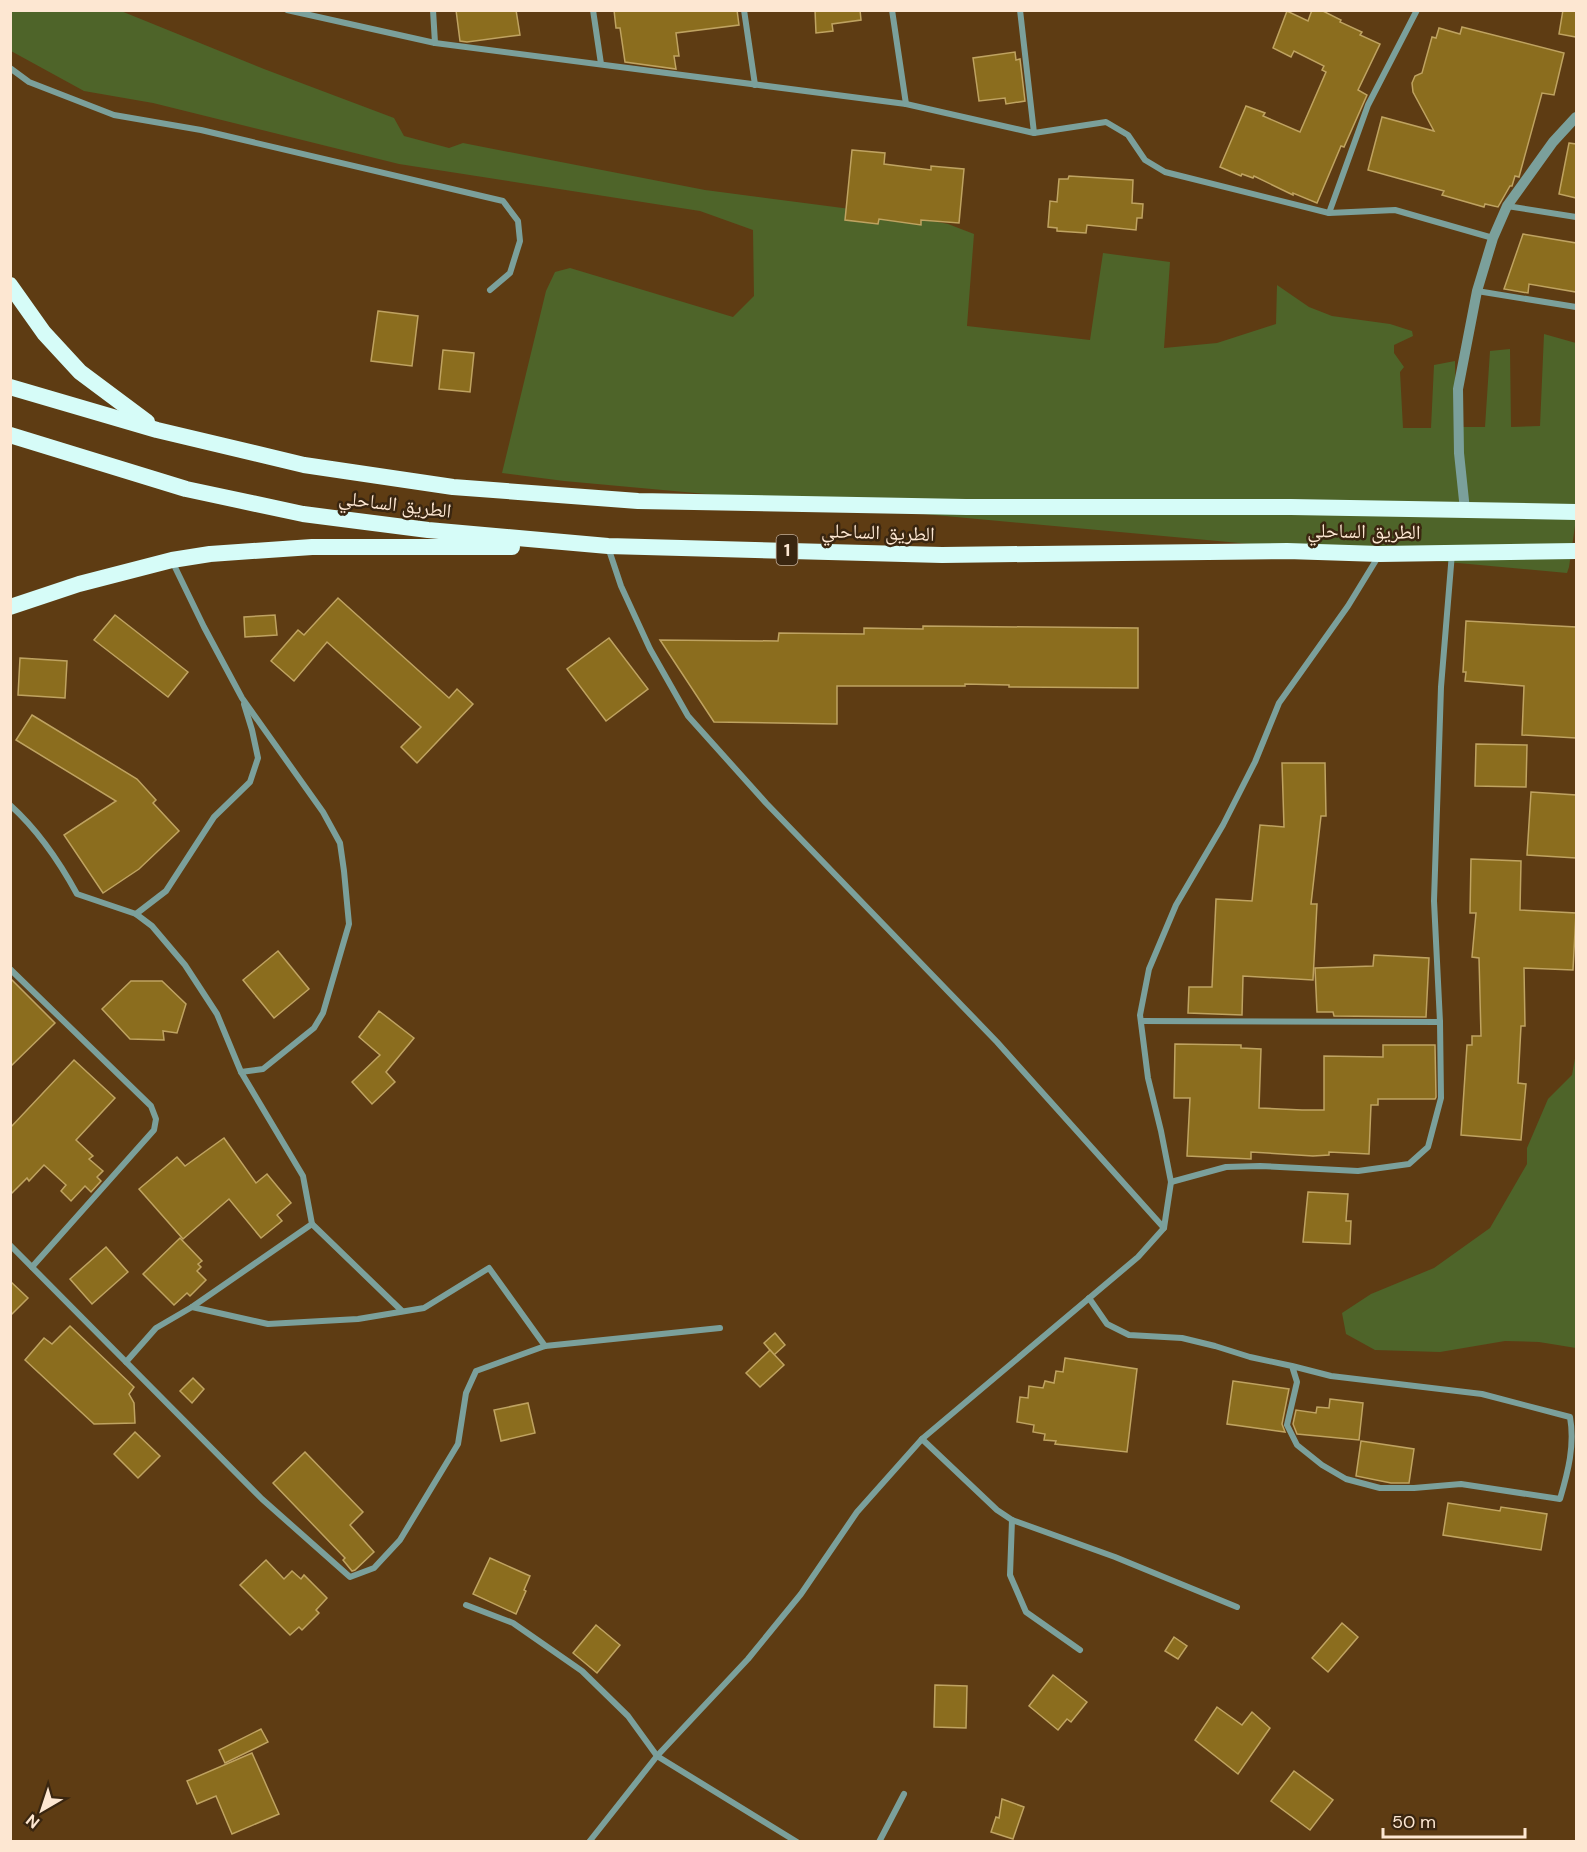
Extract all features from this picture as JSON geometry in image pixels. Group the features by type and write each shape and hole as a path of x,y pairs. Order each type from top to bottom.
{"highway":[{"path":"10,285 44,333 80,372 158,430"},
{"name":"الطريق الساحلي","path":"10,387 158,430 304,465 453,487 638,501 966,507 1291,507 1576,512"},
{"name":"الطريق الساحلي","path":"10,435 186,489 303,514 428,530 608,546 942,555 1287,551 1380,554 1576,551"},
{"path":"10,607 79,584 172,560 210,554 312,547 608,546"}],"street":[{"path":"433,10 435,44"},
{"path":"593,10 601,64"},
{"path":"744,10 755,85"},
{"path":"892,10 906,104"},
{"path":"1020,10 1034,133"},
{"path":"1329,213 1368,105 1417,10"},
{"path":"289,11 435,44 906,104 1034,133 1106,122 1128,135 1145,160 1165,171 1329,213 1395,210 1493,238"},
{"path":"10,68 29,82 114,115 201,130 502,201 518,221 520,241 510,273 490,290"},
{"path":"1465,510 1459,453 1458,389 1477,291 1493,238 1507,206 1553,142 1576,117"},
{"path":"1507,206 1576,217"},
{"path":"1477,291 1576,307"},
{"path":"608,546 621,586 650,650 687,716 766,804 997,1041 1164,1228"},
{"path":"1171,1182 1226,1167 1260,1166 1358,1171 1409,1164 1428,1147 1441,1098 1434,901 1441,687 1452,553"},
{"path":"589,1842 657,1756 748,1659 801,1594 857,1512 922,1439 1138,1257 1164,1228 1171,1182 1148,1078 1140,1014 1149,969 1176,905 1223,825 1250,772 1279,703 1348,606 1380,554"},
{"path":"172,560 242,698 323,812 340,843 349,924 323,1013 314,1028 263,1069 241,1072"},
{"path":"136,914 166,891 214,818 250,782 258,758 242,698"},
{"path":"10,805 27,820 57,857 77,894 136,914 152,927 185,965 217,1014 241,1072 303,1176 312,1224 402,1311"},
{"path":"10,969 152,1106 156,1119 154,1130 32,1267"},
{"path":"1141,1021 1440,1022"},
{"path":"126,1362 156,1328 192,1308 312,1224"},
{"path":"10,1245 262,1499 350,1576 374,1568 400,1540 458,1444 466,1393 476,1371 545,1346 720,1328"},
{"path":"192,1308 268,1324 358,1319 424,1308 489,1268 545,1346"},
{"path":"1089,1298 1107,1324 1129,1335 1182,1338 1250,1357 1292,1366 1342,1377 1482,1394 1570,1417 1573,1434 1568,1469 1560,1499 1461,1484 1380,1488 1346,1479 1322,1465 1297,1445 1287,1425 1297,1382 1292,1366"},
{"path":"922,1439 997,1510 1012,1520 1135,1565 1237,1607"},
{"path":"1012,1520 1010,1575 1026,1612 1080,1650"},
{"path":"466,1605 513,1623 582,1671 628,1716 657,1756 796,1842"},
{"path":"879,1842 904,1794"}],"green space":[{"path":"11,11 121,11 264,69 394,118 404,136 449,148 463,143 705,190 912,217 948,224 974,234 967,326 1090,340 1103,253 1170,262 1164,348 1217,343 1276,324 1277,285 1309,307 1332,316 1390,324 1412,331 1413,336 1394,345 1394,353 1404,367 1400,372 1403,428 1431,428 1434,365 1455,361 1456,427 1485,427 1490,351 1510,349 1511,427 1540,426 1544,334 1576,343 1576,519 1567,573 564,481 502,473 546,291 555,272 570,268 733,317 754,296 753,230 700,211 399,164 153,103 84,91 11,51"},
{"path":"1576,1053 1576,1348 1539,1342 1505,1341 1440,1352 1375,1350 1346,1334 1342,1313 1371,1294 1434,1268 1490,1228 1527,1164 1527,1148 1548,1099 1572,1075"}],"building":[{"path":"456,10 516,10 520,35 460,41"},
{"path":"614,10 737,10 739,25 676,33 679,56 674,56 676,69 625,62 620,28 616,28"},
{"path":"815,10 860,10 861,20 832,24 833,31 816,33"},
{"path":"1312,10 1321,10 1341,20 1340,22 1362,32 1360,35 1380,44 1358,90 1367,95 1344,147 1341,146 1317,203 1293,193 1293,195 1254,176 1253,178 1242,174 1241,176 1220,167 1246,106 1265,113 1263,116 1300,132 1326,72 1322,70 1324,66 1294,51 1291,57 1273,48 1287,11 1308,21"},
{"path":"1563,10 1576,10 1576,37 1559,34"},
{"path":"1462,27 1564,53 1554,95 1542,93 1519,177 1515,176 1512,186 1498,207 1485,204 1484,207 1442,195 1444,191 1368,170 1382,117 1434,131 1413,92 1412,83 1415,76 1422,73 1432,37 1436,38 1439,28 1460,34"},
{"path":"1015,52 1016,60 1020,59 1025,101 1006,104 1005,98 979,101 973,58"},
{"path":"1569,143 1576,144 1576,198 1559,194"},
{"path":"852,150 885,153 884,164 931,170 931,166 964,169 959,223 921,220 921,225 879,219 878,224 845,220"},
{"path":"1069,176 1133,180 1132,203 1143,204 1142,218 1137,218 1136,230 1087,225 1086,233 1057,231 1057,228 1048,227 1050,201 1057,202 1059,179 1068,179"},
{"path":"1523,234 1576,243 1576,292 1529,284 1528,293 1504,289"},
{"path":"378,311 418,316 412,366 371,361"},
{"path":"443,350 474,353 470,392 439,389"},
{"path":"338,598 449,698 457,689 473,704 417,763 401,747 421,727 327,642 294,681 271,661 298,630 304,635"},
{"path":"115,615 188,672 168,697 94,640"},
{"path":"275,615 277,635 245,637 244,617"},
{"path":"1466,621 1576,627 1576,738 1522,735 1524,686 1465,681 1466,672 1463,672"},
{"path":"923,626 1138,628 1138,688 1009,687 1009,685 965,684 965,686 837,686 837,724 714,722 660,640 778,641 779,633 864,634 864,628 923,629"},
{"path":"609,638 648,689 606,721 567,669"},
{"path":"20,658 67,661 65,698 18,695"},
{"path":"32,715 137,779 156,800 153,803 179,831 139,869 103,893 64,835 116,801 16,740"},
{"path":"1476,744 1527,745 1526,787 1475,786"},
{"path":"1282,763 1325,763 1326,816 1321,816 1311,904 1317,904 1313,980 1243,976 1242,1015 1188,1013 1189,987 1212,987 1216,899 1252,901 1260,825 1284,827"},
{"path":"1531,792 1576,795 1576,858 1527,855"},
{"path":"1471,859 1521,861 1520,910 1576,913 1573,970 1524,968 1525,1026 1521,1026 1518,1083 1526,1084 1521,1140 1461,1135 1467,1045 1472,1045 1472,1036 1481,1036 1479,958 1472,957 1476,913 1470,913"},
{"path":"278,951 309,989 274,1018 243,980"},
{"path":"1374,955 1429,958 1426,1017 1334,1016 1333,1012 1317,1012 1315,968 1373,966"},
{"path":"10,978 55,1023 10,1067"},
{"path":"131,981 162,981 186,1004 177,1033 163,1031 164,1040 130,1039 102,1009"},
{"path":"379,1011 414,1038 386,1072 395,1082 372,1104 352,1082 380,1055 359,1037"},
{"path":"1175,1044 1241,1045 1241,1048 1261,1049 1259,1108 1302,1110 1324,1110 1324,1056 1383,1057 1383,1045 1435,1045 1436,1097 1435,1099 1378,1099 1378,1105 1371,1105 1369,1154 1329,1152 1329,1155 1313,1156 1251,1152 1251,1159 1187,1156 1190,1098 1174,1098"},
{"path":"74,1060 115,1098 76,1140 93,1156 89,1159 103,1171 97,1177 101,1181 91,1192 85,1186 71,1201 61,1191 66,1185 44,1165 29,1181 27,1178 10,1195 10,1128"},
{"path":"224,1138 256,1183 267,1174 291,1203 277,1215 282,1221 261,1238 229,1199 183,1239 139,1189 177,1157 185,1166"},
{"path":"1308,1192 1348,1194 1346,1221 1351,1221 1350,1244 1303,1242"},
{"path":"180,1238 202,1261 198,1264 201,1267 197,1271 206,1280 190,1296 187,1293 174,1305 143,1274"},
{"path":"106,1247 128,1272 92,1304 70,1279"},
{"path":"10,1281 28,1298 10,1316"},
{"path":"70,1326 134,1387 129,1394 134,1403 135,1423 94,1424 25,1360 44,1338 52,1344"},
{"path":"775,1333 785,1345 774,1355 764,1343"},
{"path":"770,1350 784,1365 760,1387 746,1373"},
{"path":"1065,1358 1137,1369 1127,1452 1055,1444 1056,1441 1044,1440 1045,1434 1033,1432 1034,1425 1017,1422 1020,1397 1028,1398 1029,1386 1043,1388 1045,1381 1054,1383 1056,1371 1063,1372"},
{"path":"193,1378 204,1389 192,1403 180,1391"},
{"path":"1233,1381 1289,1389 1282,1424 1285,1432 1227,1424"},
{"path":"1330,1399 1363,1403 1359,1440 1297,1434 1293,1424 1296,1410 1316,1413 1317,1407 1329,1408"},
{"path":"528,1403 535,1433 501,1441 494,1410"},
{"path":"135,1432 160,1456 138,1478 114,1454"},
{"path":"1361,1441 1414,1449 1409,1483 1391,1483 1356,1476"},
{"path":"305,1452 363,1512 350,1525 374,1552 355,1570 352,1571 343,1560 345,1558 273,1483"},
{"path":"1448,1503 1500,1511 1501,1507 1547,1514 1541,1550 1443,1535"},
{"path":"490,1558 530,1576 516,1614 473,1594"},
{"path":"266,1560 284,1579 292,1571 301,1579 304,1575 327,1598 316,1610 319,1613 302,1630 299,1627 290,1635 240,1585"},
{"path":"1342,1623 1358,1637 1328,1672 1312,1658"},
{"path":"596,1625 620,1645 597,1673 573,1653"},
{"path":"1174,1637 1187,1646 1178,1659 1165,1651"},
{"path":"1053,1675 1087,1702 1071,1722 1067,1719 1058,1730 1029,1706"},
{"path":"935,1685 967,1686 966,1728 934,1727"},
{"path":"1217,1707 1242,1725 1252,1712 1270,1728 1238,1774 1195,1740"},
{"path":"261,1729 268,1742 225,1763 219,1750"},
{"path":"252,1753 279,1814 232,1834 216,1796 197,1804 187,1781"},
{"path":"1294,1771 1333,1800 1310,1830 1271,1801"},
{"path":"1002,1799 1024,1807 1013,1839 991,1832 996,1817 999,1818"}]}
